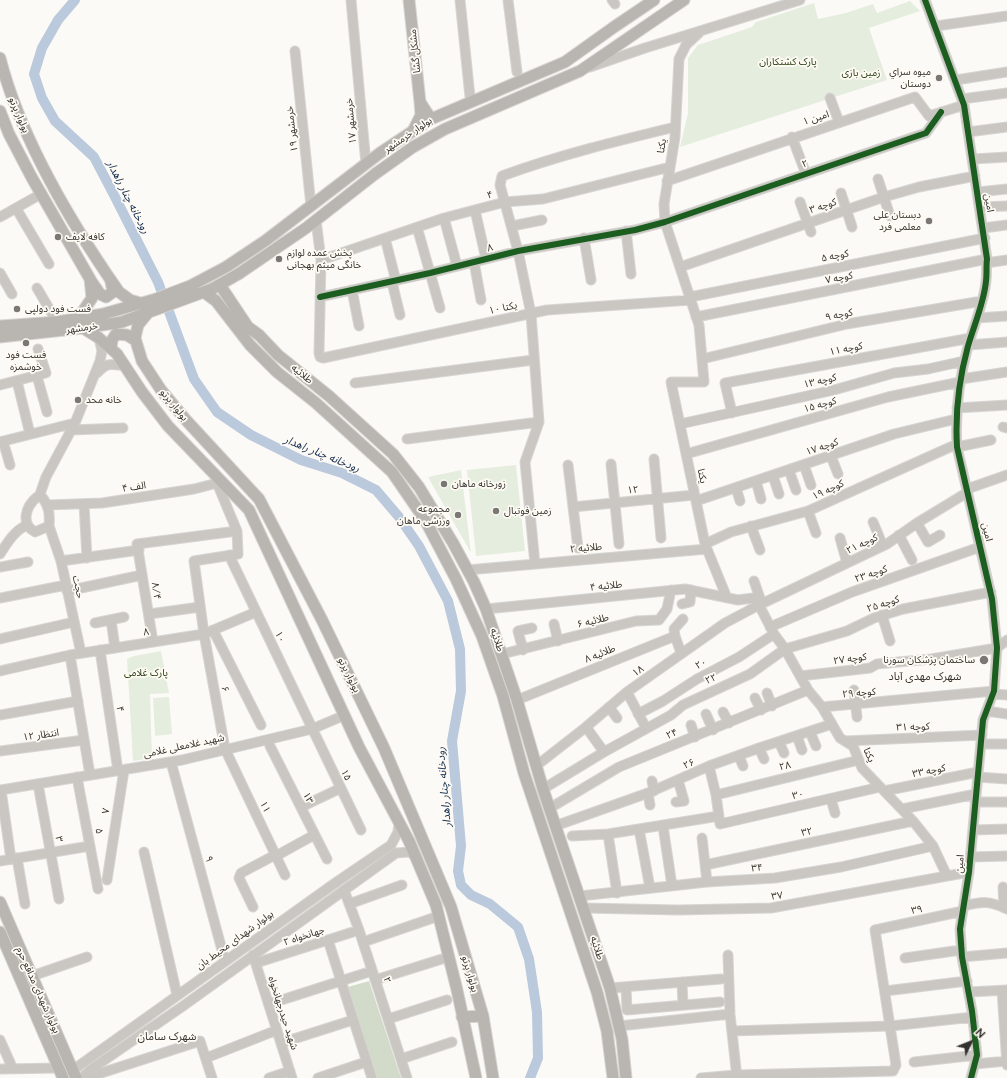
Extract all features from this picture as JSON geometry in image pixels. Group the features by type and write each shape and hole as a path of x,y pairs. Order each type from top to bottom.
{"main road":[{"name":"مشکل گشا","path":"409,0 420,102"},
{"name":"بولوار خرمشهر","path":"176,298 265,241 366,164 431,119 566,62 614,26 654,0"},
{"path":"159,304 176,298 204,292 220,285 316,220 375,174 413,147 446,129 580,71 684,0"},
{"name":"بولوار پرتو","path":"0,58 7,86 20,120 66,208 107,276 119,292 130,300 140,304"},
{"path":"420,102 431,119"},
{"path":"412,132 421,114 420,102"},
{"name":"بولوار پرتو","path":"0,111 9,134 41,194 90,279 92,298 90,304 81,314 69,320"},
{"path":"90,279 100,294 106,297 111,295 113,290 107,276"},
{"name":"طلائیه","path":"220,285 248,327 259,335 278,355 341,406 393,454 419,487 467,570 486,609 502,654 544,792 610,988 619,1026 626,1078"},
{"name":"طلائیه","path":"204,292 216,301 250,345 277,372 316,403 392,472 425,520 456,579 482,636 503,696 524,773 597,992 607,1031 613,1078"},
{"name":"خرمشهر","path":"0,326 57,322 103,314 140,304 159,304"},
{"name":"خرمشهر","path":"0,337 122,322 147,314 159,304"},
{"path":"111,348 112,340 116,334 127,335 135,340 138,325 147,314"},
{"name":"بولوار پرتو","path":"83,328 99,338 117,354 142,392 173,430 219,483 249,510 345,715 416,856 436,905 476,1078"},
{"name":"بولوار پرتو","path":"135,340 142,361 161,390 185,419 259,499 324,624 384,748 451,907 482,1016 493,1078"},
{"path":"173,430 185,419"},
{"path":"305,630 324,624"},
{"name":"بولوار شهدای مدافع حرم","path":"0,902 74,1074"},
{"name":"بولوار شهدای مدافع حرم","path":"0,932 61,1073"},
{"path":"462,1017 482,1016"}],"street":[{"name":"۱۷ خرمشهر","path":"351,0 366,164"},
{"path":"460,0 470,97"},
{"path":"508,0 517,72"},
{"path":"580,71 645,48 800,0"},
{"name":"امین","path":"925,0 936,26 963,102 985,238 986,281 982,301 964,361 956,419 957,446 991,592 997,648 994,692 983,720 971,857 960,929 962,953 973,1017 976,1059 973,1077"},
{"path":"936,26 1007,16"},
{"name":"یکتا","path":"700,32 686,45 679,59 675,127 664,204 665,222 696,318 704,382 671,382 706,546 727,598"},
{"name":"۱۹ خرمشهر","path":"295,51 311,206"},
{"path":"956,80 1007,72"},
{"name":"امین ۱","path":"667,181 792,137 915,97 929,116 963,102 1007,93"},
{"path":"830,98 839,122"},
{"name":"۲","path":"665,222 926,133 941,112"},
{"path":"535,564 525,462 539,422 533,360 531,314 512,226 500,185 502,176 571,153 675,127"},
{"path":"968,132 1007,127"},
{"path":"792,137 806,174"},
{"path":"973,159 1007,157"},
{"name":"۴","path":"321,260 444,218 505,202 543,198 670,167"},
{"name":"کوچه ۳","path":"680,267 884,197 919,187 975,176"},
{"path":"878,179 890,216"},
{"path":"978,192 1007,189"},
{"path":"841,192 852,227"},
{"path":"0,217 41,194"},
{"path":"800,202 811,232"},
{"path":"980,207 1007,206"},
{"path":"16,208 49,264"},
{"path":"475,210 486,259"},
{"path":"444,218 457,266"},
{"path":"316,220 321,260 320,297"},
{"path":"512,226 542,220"},
{"name":"۸","path":"320,297 430,273 518,251 626,231 665,222"},
{"path":"983,228 1007,225"},
{"path":"417,227 440,308"},
{"path":"626,231 631,274"},
{"path":"385,238 400,316"},
{"path":"584,238 591,280"},
{"name":"کوچه ۵","path":"690,298 985,238"},
{"name":"کوچه ۷","path":"696,318 986,261 1007,260"},
{"path":"474,262 481,300"},
{"path":"0,273 12,294"},
{"path":"37,288 57,322"},
{"path":"352,290 359,326"},
{"name":"۱۰ یکتا","path":"320,297 319,353 320,357 323,358 547,310 690,298"},
{"name":"کوچه ۹","path":"702,359 847,324 982,301"},
{"path":"977,318 1007,316"},
{"path":"39,497 42,497 48,505 50,526 35,532 29,528 25,521 28,510 33,500 39,497 46,477 73,426 100,361 102,351 99,338"},
{"name":"کوچه ۱۱","path":"732,412 725,383 970,342 1007,342"},
{"path":"0,385 46,373 38,349"},
{"path":"355,383 533,360"},
{"name":"کوچه ۱۳","path":"680,424 853,385 894,373 928,369 964,361"},
{"path":"93,377 104,365 112,364 125,366"},
{"name":"کوچه ۱۵","path":"686,454 888,397 961,380 1007,372"},
{"path":"37,376 47,412"},
{"path":"17,380 30,434"},
{"path":"957,408 1007,405"},
{"name":"کوچه ۱۷","path":"695,498 736,488 894,434 956,419"},
{"path":"407,439 539,422"},
{"path":"10,465 2,442 30,434 73,426 123,428"},
{"name":"کوچه ۱۹","path":"706,546 731,532 808,511 957,446 991,440"},
{"path":"831,456 838,474"},
{"path":"654,460 661,538"},
{"path":"611,464 619,544"},
{"path":"568,465 578,548"},
{"path":"804,465 811,485"},
{"path":"789,470 796,490"},
{"name":"کوچه ۲۱","path":"761,604 883,546 967,491 1007,475"},
{"path":"773,476 779,494"},
{"path":"756,481 761,499"},
{"path":"219,483 237,531 238,554 229,555"},
{"name":"۴ الف","path":"48,505 84,504 194,490 219,483"},
{"path":"736,488 740,501"},
{"name":"۱۲","path":"573,508 657,499 695,498"},
{"path":"84,504 87,558"},
{"path":"808,511 816,533"},
{"path":"873,522 883,546"},
{"path":"917,523 928,542 940,535"},
{"path":"0,554 10,539 22,527 27,525"},
{"name":"حجت","path":"50,526 61,561 81,653"},
{"path":"751,526 760,550"},
{"path":"61,561 87,558 138,547 237,531"},
{"path":"899,535 912,560"},
{"path":"840,538 847,563"},
{"path":"0,541 10,539"},
{"name":"طلائیه ۲","path":"467,570 706,546"},
{"name":"۸/۴","path":"138,547 153,642"},
{"name":"کوچه ۲۳","path":"772,630 852,592 980,547"},
{"name":"۶","path":"225,749 204,634 194,561 229,555"},
{"name":"۱۰","path":"229,555 312,729"},
{"path":"0,566 28,562"},
{"path":"0,598 142,575"},
{"name":"یکتا","path":"754,580 761,604 772,630 785,649 808,690 822,707 840,738 853,746 862,768 913,821 933,846 947,876"},
{"name":"طلائیه ۴","path":"486,609 671,590 690,590 727,598"},
{"name":"طلائیه ۶","path":"502,654 636,621 659,620 668,609 671,590"},
{"path":"682,604 690,602 690,590"},
{"name":"کوچه ۲۵","path":"785,649 847,631 882,615 903,609 991,592"},
{"path":"727,598 738,600 753,598 761,604"},
{"name":"۱۸","path":"536,766 586,727 627,692 681,653 725,624 761,604"},
{"path":"149,614 200,607"},
{"name":"۸","path":"0,671 81,653 204,634 256,612"},
{"path":"882,615 890,641"},
{"path":"95,623 124,617"},
{"path":"681,653 674,628 683,619"},
{"path":"111,620 115,648"},
{"path":"0,639 74,622"},
{"path":"554,624 558,641"},
{"path":"523,650 518,631 532,628"},
{"path":"214,630 262,725"},
{"name":"۲۰","path":"638,714 663,701 697,678 739,657 772,630"},
{"name":"طلائیه ۸","path":"517,700 675,636"},
{"path":"997,648 1007,640"},
{"name":"کوچه ۲۷","path":"800,676 870,668 877,664 931,659 997,648"},
{"name":"۲۲","path":"533,799 604,752 671,715 683,704 750,674 785,649"},
{"name":"۴","path":"100,650 121,770"},
{"path":"70,655 90,775"},
{"name":"۲۴","path":"550,808 619,767 772,706 808,690"},
{"path":"854,690 857,717"},
{"path":"627,692 646,728"},
{"path":"994,692 1007,695"},
{"name":"کوچه ۲۹","path":"822,707 994,692"},
{"path":"767,693 772,706"},
{"path":"754,698 761,710"},
{"path":"0,715 78,701"},
{"path":"874,712 875,703"},
{"path":"609,707 617,718"},
{"path":"987,711 1007,714"},
{"path":"723,712 728,723"},
{"path":"706,714 713,730"},
{"name":"شهید غلامعلی غلامی","path":"0,790 171,762 312,729 345,715"},
{"path":"691,724 695,737"},
{"name":"۲۶","path":"555,826 651,792 709,766 832,724"},
{"path":"586,727 604,752"},
{"name":"۱۵","path":"312,729 361,830"},
{"path":"810,732 816,746"},
{"path":"797,736 802,750"},
{"name":"انتظار ۱۲","path":"0,751 84,740"},
{"path":"981,740 1007,744"},
{"name":"کوچه ۳۱","path":"845,741 981,740"},
{"path":"779,742 784,753"},
{"name":"۱۳","path":"270,746 327,859"},
{"path":"760,748 764,759"},
{"name":"۱۱","path":"225,749 285,875"},
{"path":"739,756 743,766"},
{"name":"۲۸","path":"716,795 858,760"},
{"name":"۹","path":"171,762 225,961"},
{"path":"709,766 716,795 719,820"},
{"name":"۷","path":"107,880 121,770"},
{"path":"978,774 1007,779"},
{"name":"کوچه ۳۳","path":"882,789 978,774"},
{"name":"۵","path":"78,777 98,889"},
{"path":"676,802 684,801 678,780"},
{"path":"650,805 652,781"},
{"name":"۳","path":"38,784 59,899"},
{"path":"301,807 341,788"},
{"name":"۳۰","path":"572,836 608,834 719,820 882,789"},
{"path":"0,790 25,904"},
{"path":"902,810 975,798 1007,802"},
{"path":"831,799 834,813"},
{"name":"۳۲","path":"705,864 913,821"},
{"path":"398,852 399,848 397,844 392,844 398,832 399,822"},
{"path":"663,826 672,886"},
{"path":"639,829 650,888"},
{"path":"973,830 1007,829"},
{"path":"608,834 617,892"},
{"path":"253,907 239,878 241,873 314,835"},
{"path":"702,838 707,882"},
{"name":"بولوار شهدای محیط بان","path":"74,1074 225,961 392,844"},
{"path":"0,861 90,846"},
{"name":"۳۴","path":"580,896 707,882 775,878 841,867 933,846"},
{"path":"144,852 177,996 184,1006"},
{"path":"92,1075 184,1006 255,959 344,890 398,852 409,852 416,856"},
{"path":"971,857 1007,856"},
{"name":"۳۷","path":"584,908 678,910 771,908 969,872"},
{"path":"349,904 402,885"},
{"path":"1003,887 1005,908"},
{"name":"۲","path":"344,890 359,930 407,1078"},
{"name":"۳۹","path":"885,991 875,930 964,909 981,902 995,903 1005,908"},
{"path":"363,942 433,918"},
{"name":"جهانخواه ۲","path":"255,959 328,940 359,930"},
{"path":"328,940 372,1078"},
{"path":"905,958 962,953 1007,953"},
{"path":"728,955 730,1014 736,1076"},
{"path":"32,976 87,957"},
{"name":"شهید حیدرجهانخواه","path":"255,959 291,1074"},
{"path":"375,980 442,960"},
{"path":"269,1004 372,970"},
{"path":"610,988 722,979"},
{"path":"701,1078 736,1076 825,1076 893,1071 896,1065 885,991 967,981"},
{"path":"682,982 683,1005"},
{"path":"626,987 627,1010 720,1002"},
{"path":"969,992 1004,990 1004,1026 1007,1065"},
{"path":"388,1019 447,1000"},
{"path":"619,1026 730,1014"},
{"path":"732,1031 891,1026 973,1017"},
{"path":"281,1043 353,1020"},
{"path":"206,1058 277,1030"},
{"path":"0,1040 13,1068"},
{"path":"82,1078 200,1041 212,1078"},
{"path":"401,1060 452,1042"},
{"path":"914,1062 976,1059 1007,1061"},
{"path":"318,1078 366,1062"},
{"path":"0,1069 47,1068 61,1073"},
{"path":"47,1068 52,1074 52,1078"},
{"path":"269,1078 291,1074"}],"green space":[{"name":"پارک کشتکاران","path":"910,1 920,11 869,28 887,80 680,147 688,113 688,58 698,45 752,27 756,22 814,3 818,19 846,13 873,4 877,13"},
{"name":"زمین فوتبال","path":"516,465 525,551 476,556 467,470"},
{"name":"مجموعه ورزشی ماهان","path":"461,470 471,553 428,477"},
{"name":"پارک غلامی","path":"161,651 169,693 150,694 152,758 133,761 127,659 134,656"},
{"path":"169,697 172,734 155,736 153,698"},
{"path":"369,981 401,1078 377,1078 348,987"}],"waterway":[{"name":"رودخانه چنار راهدار","path":"75,0 58,20 42,48 34,74 42,98 55,121 94,157 114,195 158,282 194,379 217,412 251,435 301,460 342,473 376,490 399,517 419,546 448,601 460,649 461,691 452,741 461,846 458,871 461,885 471,895 490,904 518,927 529,959 537,1012 538,1058 530,1078"}],"cycle path":[{"path":"925,0 964,105 987,259 985,289 962,371 958,396 957,422 957,447 992,599 997,648 994,691 983,720 969,872 960,929 962,957 972,1011 977,1055 971,1078"},
{"path":"320,297 430,273 518,251 635,230 665,222 926,133 941,112"}],"place":[{"name":"ميوه سراي دوستان","path":"939,78"},
{"name":"دبستان علی معلمی فرد","path":"929,221"},
{"name":"کافه لایف","path":"58,237"},
{"name":"پخش عمده لوازم خانگی میثم بهجانی","path":"279,259"},
{"name":"فست فود دولپی","path":"17,309"},
{"name":"فست فود خوشمزه","path":"26,343"},
{"name":"خانه محد","path":"78,400"},
{"name":"زورخانه ماهان","path":"444,484"},
{"name":"زمین فوتبال","path":"496,511"},
{"name":"مجموعه ورزشی ماهان","path":"458,515"},
{"name":"ساختمان پزشکان سورنا","path":"984,660"}],"district":[{"name":"شهرک مهدی آباد","path":"925,677"},
{"name":"شهرک سامان","path":"167,1037"}],"park label":[{"name":"زمین بازی","path":"861,73"}]}
